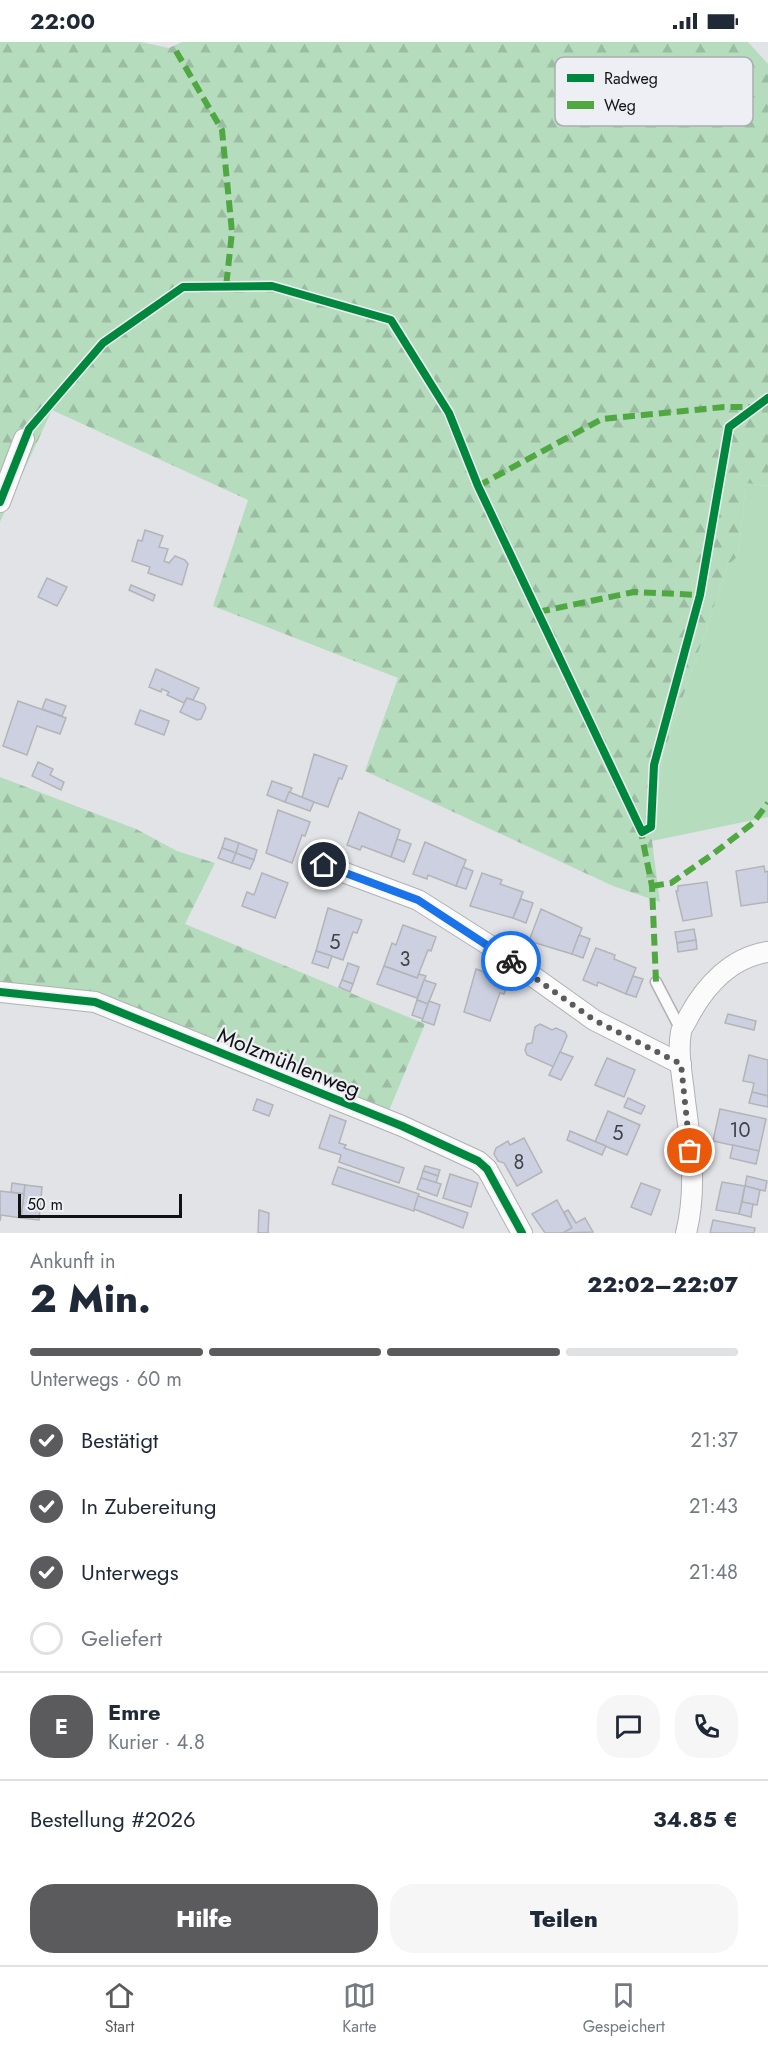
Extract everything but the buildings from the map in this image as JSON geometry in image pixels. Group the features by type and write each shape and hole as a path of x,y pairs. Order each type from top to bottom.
{"street":[{"path":"0,502 24,439"},
{"path":"324,865 418,900 492,947 594,1020 681,1064"},
{"path":"687,1233 692,1194 689,1130 681,1064 681,1031 700,996 724,970 757,954 768,952"},
{"name":"Molzmühlenweg","path":"0,992 95,1002 402,1126 478,1161 487,1169 522,1233"}],"lane":[{"path":"656,982 681,1031"}],"green space":[{"path":"0,42 141,42 169,48 182,42 748,42 768,64 768,486 746,483 738,556 728,565 663,755 652,841 660,902 613,886 365,771 398,678 213,606 248,500 52,410 0,522"},
{"path":"746,483 768,486 768,817 652,841 663,755 728,565 738,556"},
{"path":"0,777 136,829 177,851 215,863 185,924 425,1024 388,1113 96,998 0,988"}],"marked path":[{"path":"176,51 222,130 232,232 226,287"},
{"path":"478,486 602,419 724,407 752,407"},
{"path":"538,612 634,592 700,595"},
{"path":"652,886 671,883 713,854 753,823 768,803"},
{"path":"640,827 652,886 656,982"}],"cycle path":[{"path":"0,502 29,429 103,343 183,287 272,286 391,320 449,413 478,486 642,832 651,827 654,765 700,595 729,427 768,398"},
{"path":"0,992 95,1002 402,1126 478,1161 487,1169 522,1233"}],"way so far":[{"path":"511,961 594,1020 681,1064 690,1151"}],"route":[{"path":"324,865 418,900 511,961"}]}
